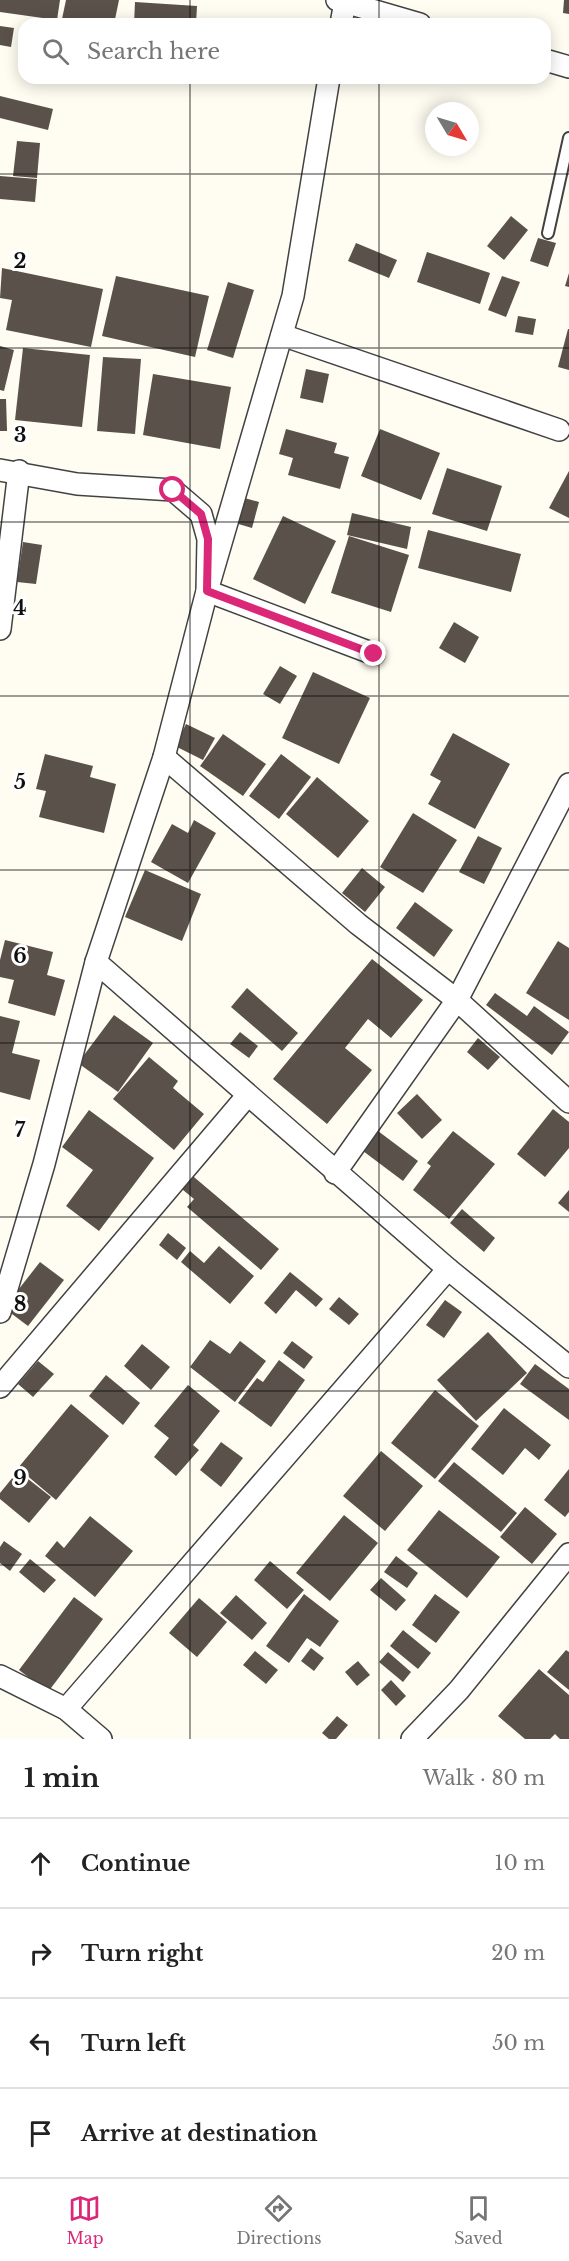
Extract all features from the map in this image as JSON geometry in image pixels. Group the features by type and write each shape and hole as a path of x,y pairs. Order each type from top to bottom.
{"street":[{"path":"340,18 341,1 399,18"},
{"path":"551,62 569,67"},
{"path":"0,1312 44,1164 96,962 164,757 207,591 293,296 328,84"},
{"path":"282,335 559,430"},
{"path":"0,629 9,470 77,484 173,490 201,514 208,539 207,591"},
{"path":"207,591 374,654"},
{"path":"164,757 358,924 457,1000 568,1097"},
{"path":"335,1173 457,1000 569,784"},
{"path":"96,962 335,1173 569,1367"},
{"path":"0,1387 247,1096"},
{"path":"66,1709 448,1269"},
{"path":"412,1739 459,1690 569,1554"},
{"path":"0,1676 66,1709 101,1739"}],"lane":[{"path":"548,233 569,138"}],"building":[{"path":"0,0 60,0 57,18 0,12"},
{"path":"66,0 119,0 115,18 62,18"},
{"path":"564,0 569,0 569,14 563,13"},
{"path":"135,2 197,6 196,18 134,18"},
{"path":"0,26 14,28 11,47 0,45"},
{"path":"0,96 53,109 48,130 0,118"},
{"path":"17,141 40,143 37,178 13,176"},
{"path":"0,176 37,179 35,202 0,199"},
{"path":"511,216 528,230 504,260 487,246"},
{"path":"538,238 556,243 548,267 530,261"},
{"path":"356,243 397,260 389,278 348,261"},
{"path":"427,252 490,273 480,304 417,282"},
{"path":"2,268 103,289 91,347 6,330 12,300 0,298"},
{"path":"569,273 569,287 565,286"},
{"path":"116,276 209,296 195,357 102,336"},
{"path":"502,276 520,282 506,317 488,310"},
{"path":"228,282 254,290 233,358 207,350"},
{"path":"518,316 536,319 533,335 515,332"},
{"path":"569,329 569,370 558,367"},
{"path":"0,346 14,350 4,391 0,390"},
{"path":"23,348 90,355 82,427 15,420"},
{"path":"103,357 141,359 135,434 97,431"},
{"path":"306,369 329,374 323,403 300,398"},
{"path":"153,374 231,387 220,449 143,435"},
{"path":"0,399 6,399 7,431 0,431"},
{"path":"286,429 337,443 334,453 349,457 340,489 288,475 293,458 279,454"},
{"path":"380,429 440,453 421,500 361,476"},
{"path":"447,468 502,486 487,531 432,514"},
{"path":"569,471 569,518 549,508"},
{"path":"241,497 259,502 252,528 235,523"},
{"path":"352,513 411,527 407,549 347,535"},
{"path":"283,516 336,541 305,604 253,579"},
{"path":"428,530 521,554 511,592 418,568"},
{"path":"349,536 409,555 391,612 331,593"},
{"path":"23,542 42,545 36,584 17,582"},
{"path":"454,622 479,637 465,663 439,648"},
{"path":"280,666 297,676 280,704 263,694"},
{"path":"313,672 370,698 339,764 282,738"},
{"path":"186,724 215,738 203,760 175,746"},
{"path":"453,733 510,764 475,829 428,804 441,781 430,775"},
{"path":"223,734 266,764 243,796 200,766"},
{"path":"45,754 93,766 90,777 116,784 104,833 39,817 46,791 36,789"},
{"path":"281,754 311,777 279,819 249,796"},
{"path":"317,777 369,821 338,858 286,814"},
{"path":"413,813 457,840 423,893 380,867"},
{"path":"194,820 216,833 188,883 151,862 172,824 188,833"},
{"path":"478,836 502,848 484,884 459,872"},
{"path":"362,868 385,887 365,912 342,893"},
{"path":"145,870 201,894 182,941 125,917"},
{"path":"415,902 453,930 434,957 396,928"},
{"path":"5,940 53,952 47,975 65,980 55,1016 8,1003 14,980 0,977 0,960"},
{"path":"558,941 569,948 569,1020 526,993"},
{"path":"372,959 423,1000 391,1038 368,1019 345,1048 372,1070 327,1124 273,1079"},
{"path":"247,988 298,1033 282,1051 231,1007"},
{"path":"495,993 527,1016 534,1006 569,1032 552,1055 486,1005"},
{"path":"114,1015 153,1043 118,1092 78,1063"},
{"path":"0,1016 20,1021 12,1053 40,1060 30,1100 0,1092"},
{"path":"240,1032 258,1046 249,1058 230,1044"},
{"path":"478,1038 500,1057 488,1070 467,1052"},
{"path":"149,1057 178,1081 173,1088 204,1114 174,1150 113,1099"},
{"path":"417,1094 442,1120 422,1139 397,1113"},
{"path":"553,1109 569,1122 569,1148 545,1177 517,1154"},
{"path":"89,1110 154,1158 99,1231 66,1206 93,1170 62,1147"},
{"path":"378,1131 418,1161 403,1181 363,1151"},
{"path":"453,1131 495,1164 449,1219 413,1190 431,1166 427,1163"},
{"path":"188,1172 279,1249 261,1270 187,1207 194,1199 177,1185"},
{"path":"569,1190 569,1212 558,1203"},
{"path":"462,1209 495,1238 484,1252 450,1223"},
{"path":"168,1233 186,1248 177,1260 159,1245"},
{"path":"219,1246 254,1276 230,1304 181,1262 190,1251 204,1263"},
{"path":"40,1262 64,1280 28,1326 4,1308"},
{"path":"290,1272 323,1299 316,1307 296,1290 276,1314 264,1303"},
{"path":"339,1297 359,1314 349,1325 329,1309"},
{"path":"445,1300 462,1312 444,1338 426,1325"},
{"path":"488,1332 527,1373 476,1421 437,1380"},
{"path":"210,1340 230,1354 240,1341 266,1361 235,1402 190,1367"},
{"path":"292,1341 313,1357 304,1369 283,1353"},
{"path":"142,1344 170,1367 151,1390 124,1366"},
{"path":"279,1360 305,1380 271,1427 238,1403 257,1378 263,1382"},
{"path":"38,1361 54,1374 33,1397 18,1384"},
{"path":"535,1364 569,1389 569,1420 520,1384"},
{"path":"106,1375 140,1403 123,1425 89,1396"},
{"path":"188,1385 220,1411 193,1445 199,1450 176,1476 154,1457 169,1438 154,1426"},
{"path":"435,1390 479,1426 435,1479 391,1443"},
{"path":"71,1404 109,1436 56,1500 18,1468"},
{"path":"504,1408 551,1445 539,1460 525,1448 503,1475 471,1449"},
{"path":"221,1442 243,1458 221,1487 200,1470"},
{"path":"381,1451 423,1486 385,1531 343,1496"},
{"path":"454,1462 517,1513 501,1532 438,1481"},
{"path":"569,1469 569,1512 565,1517 544,1500"},
{"path":"18,1471 51,1497 29,1523 0,1499 0,1493"},
{"path":"525,1507 557,1534 532,1564 500,1537"},
{"path":"439,1510 500,1557 467,1598 407,1550"},
{"path":"344,1515 378,1543 330,1601 296,1573"},
{"path":"90,1516 133,1551 95,1597 45,1556 57,1541 64,1548"},
{"path":"4,1541 22,1554 10,1571 0,1563 0,1547"},
{"path":"396,1556 418,1573 407,1588 384,1572"},
{"path":"30,1559 56,1580 44,1593 19,1572"},
{"path":"270,1561 304,1590 287,1609 254,1580"},
{"path":"381,1578 406,1600 396,1611 370,1590"},
{"path":"304,1594 339,1621 320,1647 307,1638 289,1663 266,1646"},
{"path":"435,1594 460,1612 436,1643 412,1625"},
{"path":"236,1595 267,1623 252,1640 220,1613"},
{"path":"74,1597 103,1619 48,1692 19,1670"},
{"path":"199,1598 227,1622 197,1657 169,1633"},
{"path":"403,1630 431,1653 418,1669 390,1646"},
{"path":"311,1648 324,1658 314,1671 301,1661"},
{"path":"566,1650 569,1652 569,1690 547,1672"},
{"path":"255,1651 278,1670 266,1684 243,1665"},
{"path":"388,1652 411,1672 403,1682 379,1662"},
{"path":"358,1661 370,1675 357,1686 345,1672"},
{"path":"539,1669 569,1695 569,1739 560,1739 555,1734 550,1739 525,1739 498,1716"},
{"path":"391,1680 406,1696 396,1706 381,1690"},
{"path":"337,1716 348,1725 336,1739 329,1739 322,1733"}],"route":[{"path":"173,490 201,514 208,539 207,591 374,654"}]}
